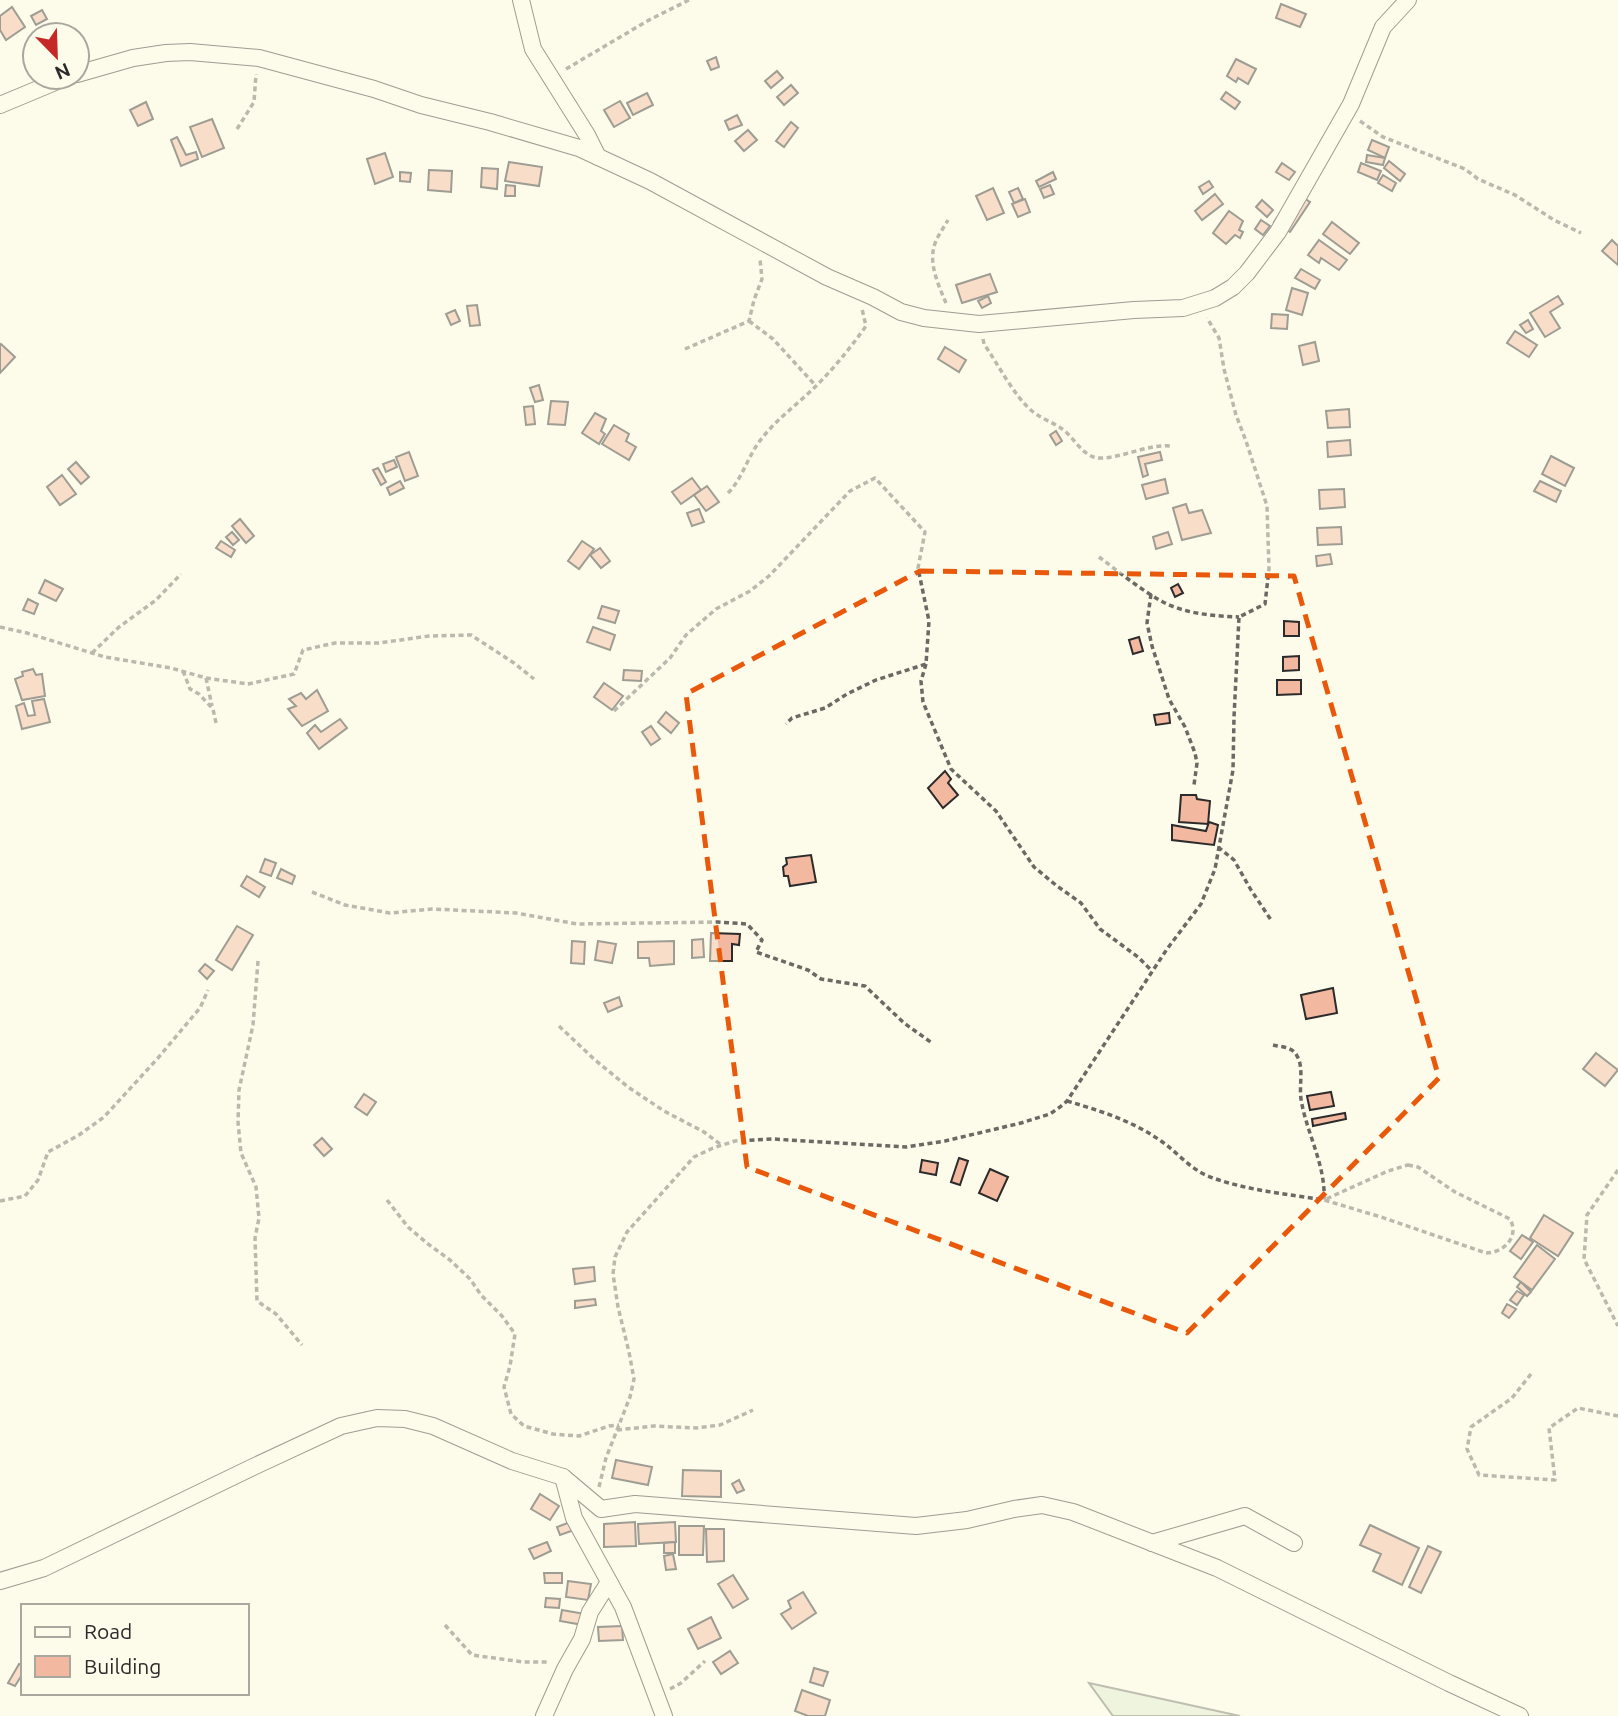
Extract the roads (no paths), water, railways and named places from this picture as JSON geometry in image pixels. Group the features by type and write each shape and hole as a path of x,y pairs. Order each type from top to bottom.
{"street":[{"path":"521,0 533,49 598,157"},
{"path":"91,70 166,52 259,58 374,89 421,105 502,125 579,148 650,181 827,277 901,312 924,318 979,324 1134,310 1183,309 1215,298 1233,287 1278,232 1347,111 1383,27 1408,0"},
{"path":"0,105 34,91"},
{"path":"0,1581 44,1568 341,1426 377,1418 405,1419 433,1426 512,1461 563,1477 601,1509 635,1504 916,1526 967,1520 1014,1508 1042,1505 1073,1512 1217,1568 1520,1716"},
{"path":"563,1477 574,1518 623,1607 664,1716"},
{"path":"1152,1543 1245,1516 1294,1543"},
{"path":"544,1716 582,1639 590,1612 609,1582"}]}
